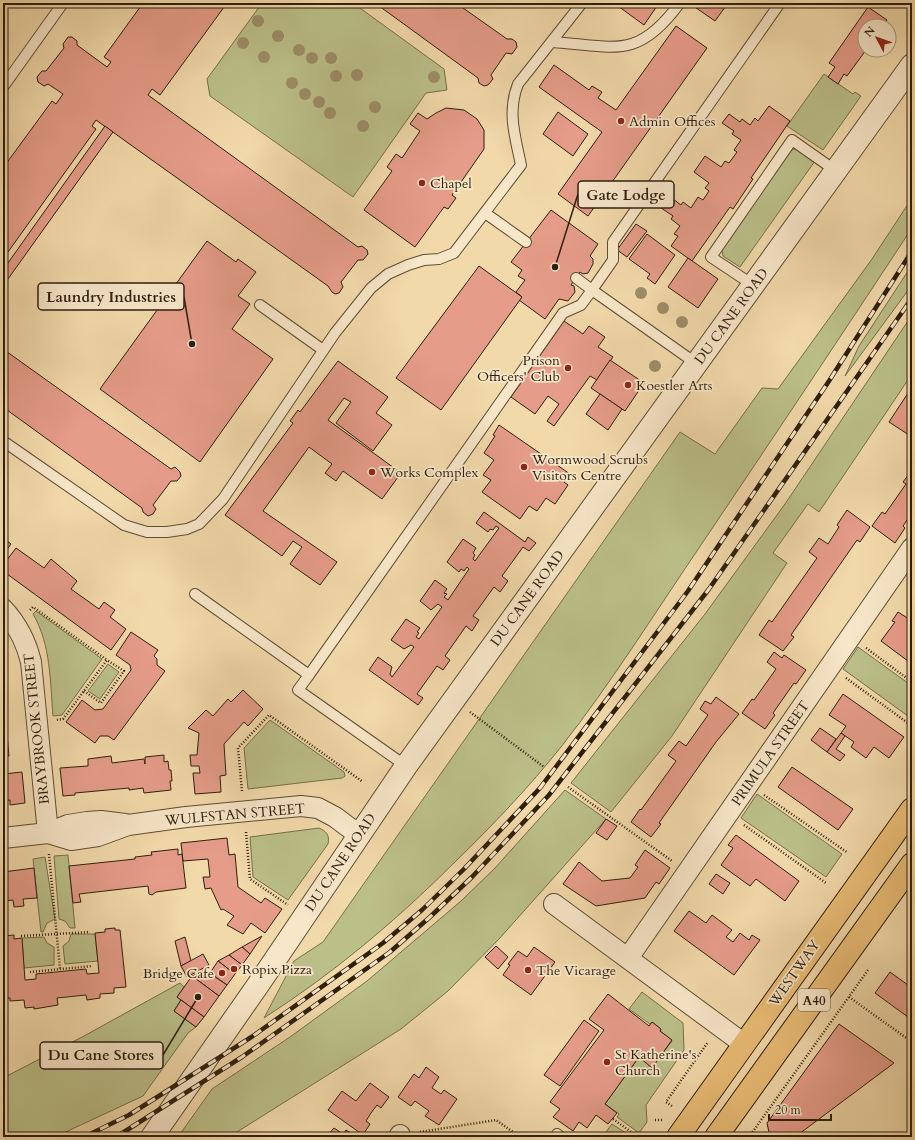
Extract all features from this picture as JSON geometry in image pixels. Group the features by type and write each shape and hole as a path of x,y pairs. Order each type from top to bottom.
{"highway":[{"name":"WESTWAY","path":"678,1137 912,810"},
{"name":"A40","path":"716,1137 912,864"}],"street":[{"name":"DU CANE ROAD","path":"152,1137 406,766 912,65"},
{"name":"PRIMULA STREET","path":"628,958 912,548"},
{"name":"BRAYBROOK STREET","path":"3,609 20,630 28,648 31,662 48,842"},
{"name":"WULFSTAN STREET","path":"3,838 48,842 71,840 98,836 128,825 186,817 302,806 318,808 335,817 359,835"},
{"path":"554,904 744,1044"}],"lane":[{"path":"3,87 63,3"},
{"path":"3,441 124,525 147,532 187,529 200,524 223,499 323,350 352,309 371,288 388,274 408,265 424,260 439,259 454,253 486,213 521,165 512,115 514,95 518,84 582,3"},
{"path":"406,766 298,690 563,313 581,305 592,290 613,260 613,242 780,3"},
{"path":"552,42 611,47 628,46 643,41 656,30 679,4"},
{"path":"753,285 712,256 792,140 836,171"},
{"path":"486,213 526,242"},
{"path":"576,278 696,364"},
{"path":"260,305 323,350"},
{"path":"195,594 309,675"}],"path":[{"path":"28,614 33,606 124,671 101,703 84,691"},
{"path":"865,647 912,682"},
{"path":"49,720 63,719 107,660"},
{"path":"845,678 912,726"},
{"path":"453,700 544,767"},
{"path":"242,794 238,748 269,714 363,782"},
{"path":"568,787 688,872"},
{"path":"764,794 848,853"},
{"path":"742,824 826,883"},
{"path":"246,831 250,879 290,906"},
{"path":"48,842 60,969"},
{"path":"21,936 90,932"},
{"path":"30,972 92,966"},
{"path":"749,1137 868,970"},
{"path":"849,997 912,1042"},
{"path":"833,1010 837,1014"},
{"path":"672,1106 666,1102 710,1040"},
{"path":"613,1118 638,1137"},
{"path":"399,1136 496,1120 520,1137"},
{"path":"655,1120 662,1121"}],"green space":[{"path":"262,3 353,3 444,69 447,90 426,93 353,197 210,96 207,79"},
{"path":"824,74 853,94 855,92 861,96 823,150 787,126"},
{"path":"794,149 815,161 740,267 723,256 722,248 790,151"},
{"path":"912,198 912,228 634,646 561,747 497,820 434,883 388,925 315,983 264,1018 294,961 323,942 680,432 715,454 762,388 778,389 872,259"},
{"path":"912,265 912,285 845,376 859,346"},
{"path":"912,315 912,374 819,512 808,504 773,553 787,563 672,736 611,812 571,783 705,614 785,504"},
{"path":"36,611 102,659 62,715 53,716 49,664 43,638 33,614"},
{"path":"858,647 912,686 912,719 843,669"},
{"path":"108,664 119,672 100,699 88,691"},
{"path":"270,720 344,772 345,776 342,778 248,789 244,748"},
{"path":"565,790 606,819 499,939 448,991 401,1029 229,1137 178,1137 212,1089 290,1037 367,981 461,901 495,868"},
{"path":"757,794 842,854 826,877 741,818"},
{"path":"319,828 324,830 327,834 328,844 288,900 253,877 250,837"},
{"path":"68,855 75,928 70,928 65,921 59,919 54,856"},
{"path":"45,857 55,919 47,923 43,932 41,932 33,859"},
{"path":"71,934 95,934 98,961 65,964 63,946 69,941"},
{"path":"44,937 47,943 54,947 54,965 24,968 22,938"},
{"path":"180,983 184,987 177,997 181,1000 174,1011 196,1027 188,1033 143,1096 55,1137 3,1137 3,1078 84,1036"},
{"path":"642,992 683,1023 684,1050 646,1105 647,1122 639,1133 617,1117 619,1114 605,1104 639,1057 652,1067 672,1041 652,1022 650,1024 629,1009"},
{"path":"612,1124 632,1137 602,1137"}],"building":[{"path":"143,3 227,3 160,95 152,89 148,95 358,247 362,246 367,250 368,254 363,260 358,260 341,282 343,287 339,293 335,294 332,292 328,286 96,120 92,126 96,129 3,259 3,168 52,101 56,104 63,94 48,84 44,86 38,82 37,77 42,71 46,71 64,48 63,44 68,37 72,37 77,41 77,45 107,67 111,62 104,57"},
{"path":"375,3 456,3 507,39 512,39 516,42 517,47 512,54 506,53 491,75 493,79 488,85 484,86 479,83 478,78"},
{"path":"620,3 659,3 644,25 618,6"},
{"path":"689,3 728,3 715,21"},
{"path":"868,7 884,18 860,18"},
{"path":"857,23 857,58 860,58 847,76 844,74 838,84 828,77 835,67 829,63"},
{"name":"Admin Offices","path":"676,26 707,48 588,216 558,194 602,132 539,87 554,65 589,90 592,86 602,92 598,98 616,110"},
{"path":"769,106 790,121 751,178 753,179 733,209 730,207 692,261 671,246 678,236 674,234 680,226 671,219 673,216 661,208 669,196 681,205 683,202 691,208 698,197 703,200 709,191 705,188 709,183 694,172 705,156 721,167 725,161 729,163 737,152 734,150 741,140 732,134 734,131 722,123 729,114 740,122 742,119 750,125 755,118 758,121"},
{"name":"Chapel","path":"446,108 464,110 477,119 484,130 484,149 452,195 456,198 448,209 444,207 415,247 364,210 392,171 387,167 396,154 402,158 420,131 410,124 418,113 427,119"},
{"path":"558,112 588,134 573,156 543,134"},
{"path":"105,126 113,132 3,286 3,270"},
{"path":"551,210 598,244 590,256 593,259 593,264 588,273 583,274 580,272 571,285 574,286 575,292 568,301 559,299 545,319 519,300 522,297 516,292 525,280 518,276 522,270 511,262"},
{"path":"636,224 647,231 627,257 617,250"},
{"path":"647,234 675,255 655,284 647,278 650,274 629,259"},
{"path":"207,241 236,262 238,259 256,272 238,296 250,304 232,329 273,359 200,462 100,389"},
{"path":"688,258 718,279 698,308 668,287"},
{"path":"479,266 522,297 441,410 396,378"},
{"name":"Prison Officers' Club","path":"564,321 583,334 589,326 605,337 598,347 613,357 597,380 590,376 554,426 547,421 559,404 548,396 535,414 511,397"},
{"path":"3,349 171,469 175,467 180,472 181,476 177,481 171,481 153,505 156,509 153,514 148,516 143,512 142,508 3,407"},
{"path":"610,360 644,383 625,411 591,388"},
{"name":"Works Complex","path":"338,361 388,397 376,413 392,425 373,451 336,423 351,402 344,398 328,420 401,473 382,499 343,471 336,481 325,473 332,464 309,447 263,511 337,562 320,585 290,564 302,547 293,541 282,556 225,515 293,423 290,421 298,410 300,412"},
{"path":"912,387 912,437 889,422"},
{"path":"600,394 622,409 608,430 586,414"},
{"name":"Wormwood Scrubs Visitors Centre","path":"499,425 570,474 564,482 568,485 555,504 546,498 537,511 529,506 520,519 482,492 491,480 483,475 494,460 484,453 495,436 493,435"},
{"path":"912,470 912,513 903,526 905,528 895,543 872,526 882,512 885,514 906,484 903,482"},
{"path":"847,510 870,527 860,542 857,540 791,635 794,637 783,651 759,635 769,620 772,622 817,558 809,552 819,538 828,544 839,527 837,525"},
{"path":"484,512 525,542 528,537 536,543 529,551 523,547 502,576 508,581 500,592 494,587 473,616 479,620 472,631 466,626 445,656 450,660 443,670 437,666 417,694 423,698 418,705 369,670 378,657 392,667 390,674 392,677 414,647 411,645 404,649 391,640 406,619 420,628 416,637 419,639 442,607 438,604 431,610 420,601 435,580 447,589 444,593 447,594 444,597 448,600 469,569 467,567 464,571 461,569 459,572 447,562 463,539 476,548 473,553 475,555 473,559 475,561 499,528 496,526 493,530 490,529 488,532 476,523"},
{"path":"3,538 11,544 3,555"},
{"path":"16,548 44,568 51,559 77,581 71,589 99,609 104,602 115,610 110,617 126,629 111,650 3,571 3,565"},
{"path":"898,612 912,621 912,664 881,641 895,622 892,621"},
{"path":"131,632 158,650 154,656 157,659 157,665 165,671 114,740 108,736 100,736 95,743 66,722 82,700 95,710 103,709 131,670 130,665 116,655"},
{"path":"774,652 782,658 784,655 806,670 796,684 794,683 773,713 775,715 765,729 742,713 752,699 754,700 776,669 767,662"},
{"path":"243,690 263,709 248,726 244,722 224,744 226,775 220,776 221,792 195,794 193,773 200,773 199,766 191,766 190,755 197,755 199,733 188,728 206,710 213,716 228,699 231,702"},
{"path":"3,694 9,756 3,757"},
{"path":"843,694 904,737 889,758 874,747 866,758 851,747 854,742 841,733 846,726 829,715"},
{"path":"716,697 739,714 716,742 659,823 661,824 651,837 631,822 676,761 668,755 679,741 686,746 708,715 700,709 705,701 711,704"},
{"path":"820,728 836,739 827,752 811,740"},
{"path":"841,733 845,736 836,749 845,755 840,761 827,752"},
{"path":"164,755 164,762 168,761 169,770 171,770 171,790 144,793 143,788 129,790 129,788 75,793 75,795 63,796 60,768 88,766 88,759 111,756 112,763 144,759 145,764 145,757"},
{"path":"792,767 853,809 838,830 778,787"},
{"path":"22,772 25,803 10,805 10,800 3,801 3,774"},
{"path":"606,819 617,826 607,840 596,833"},
{"path":"736,835 799,881 785,901 756,879 750,886 721,865 733,848 728,845"},
{"path":"227,838 229,855 235,854 238,887 261,903 265,898 282,909 265,933 251,923 243,934 227,925 234,916 223,909 221,910 211,888 205,889 203,877 210,877 208,859 183,861 181,843"},
{"path":"178,849 178,855 182,854 186,888 156,892 152,895 149,894 148,886 79,894 81,902 73,903 69,866 135,859 135,857 152,855 151,852"},
{"path":"645,850 670,868 659,884 656,882 645,898 596,906 563,884 579,862 602,881 630,878 638,867 635,865"},
{"path":"34,868 37,898 23,899 24,906 14,907 13,900 5,901 6,907 3,907 3,872"},
{"path":"716,874 730,883 723,894 709,884"},
{"path":"689,911 706,923 712,915 732,930 726,937 733,942 740,933 749,940 752,935 760,940 734,975 674,931"},
{"path":"115,928 115,930 120,930 126,987 114,988 114,993 100,994 100,998 87,1000 86,995 57,998 58,1005 34,1009 34,1007 25,1008 24,1000 10,1001 10,998 7,998 6,987 3,987 4,936 14,935 14,939 22,938 25,980 36,979 36,974 86,969 87,974 99,973 95,933 105,932 105,929"},
{"path":"262,936 250,954 242,947"},
{"path":"185,937 191,961 181,966 175,941"},
{"path":"496,946 508,957 498,969 485,957"},
{"path":"242,947 250,954 242,965 229,955"},
{"name":"The Vicarage","path":"534,947 555,962 531,995 503,975 510,965 508,964 518,951 527,957"},
{"path":"203,954 209,965 187,977 181,966"},
{"name":"Ropix Pizza","path":"229,955 242,965 235,974 218,961"},
{"name":"Bridge Cafe","path":"218,961 235,974 227,985 210,973"},
{"path":"205,970 227,985 219,996 192,976"},
{"path":"890,972 912,988 912,1020 875,993"},
{"path":"192,976 219,996 204,1017 177,997"},
{"name":"St Katherine's Church","path":"608,994 649,1026 652,1022 661,1029 660,1031 672,1040 652,1068 639,1057 605,1104 617,1113 608,1124 596,1115 587,1128 579,1122 573,1131 553,1117 560,1109 550,1102 604,1030 589,1019"},
{"path":"181,1000 204,1017 196,1027 174,1011"},
{"path":"584,1020 599,1031 560,1086 544,1075"},
{"path":"839,1024 894,1063 795,1137 770,1137 767,1123"},
{"path":"426,1067 439,1077 432,1088 441,1094 444,1090 457,1099 439,1125 425,1116 429,1111 415,1101 411,1106 398,1097 414,1074 419,1078"},
{"path":"370,1083 389,1097 381,1108 377,1105 371,1113 366,1121 370,1124 363,1135 328,1110 342,1091 356,1101"},
{"path":"334,1128 343,1134 346,1130 357,1137 326,1137"}],"railway":[{"path":"84,1137 129,1115 253,1036 383,943 422,910 464,869 540,788 688,591 829,381 912,251"},
{"path":"116,1137 242,1057 390,952 472,877 549,795 709,589 912,298"}],"place":[{"name":"Admin Offices","path":"621,121"},
{"name":"Chapel","path":"422,183"},
{"name":"Gate Lodge","path":"555,267"},
{"name":"Laundry Industries","path":"192,344"},
{"name":"Prison Officers' Club","path":"568,368"},
{"name":"Koestler Arts","path":"628,385"},
{"name":"Wormwood Scrubs Visitors Centre","path":"524,467"},
{"name":"Works Complex","path":"372,472"},
{"name":"Ropix Pizza","path":"234,969"},
{"name":"The Vicarage","path":"528,970"},
{"name":"Bridge Cafe","path":"222,973"},
{"name":"Du Cane Stores","path":"198,997"},
{"name":"St Katherine's Church","path":"607,1062"}]}
